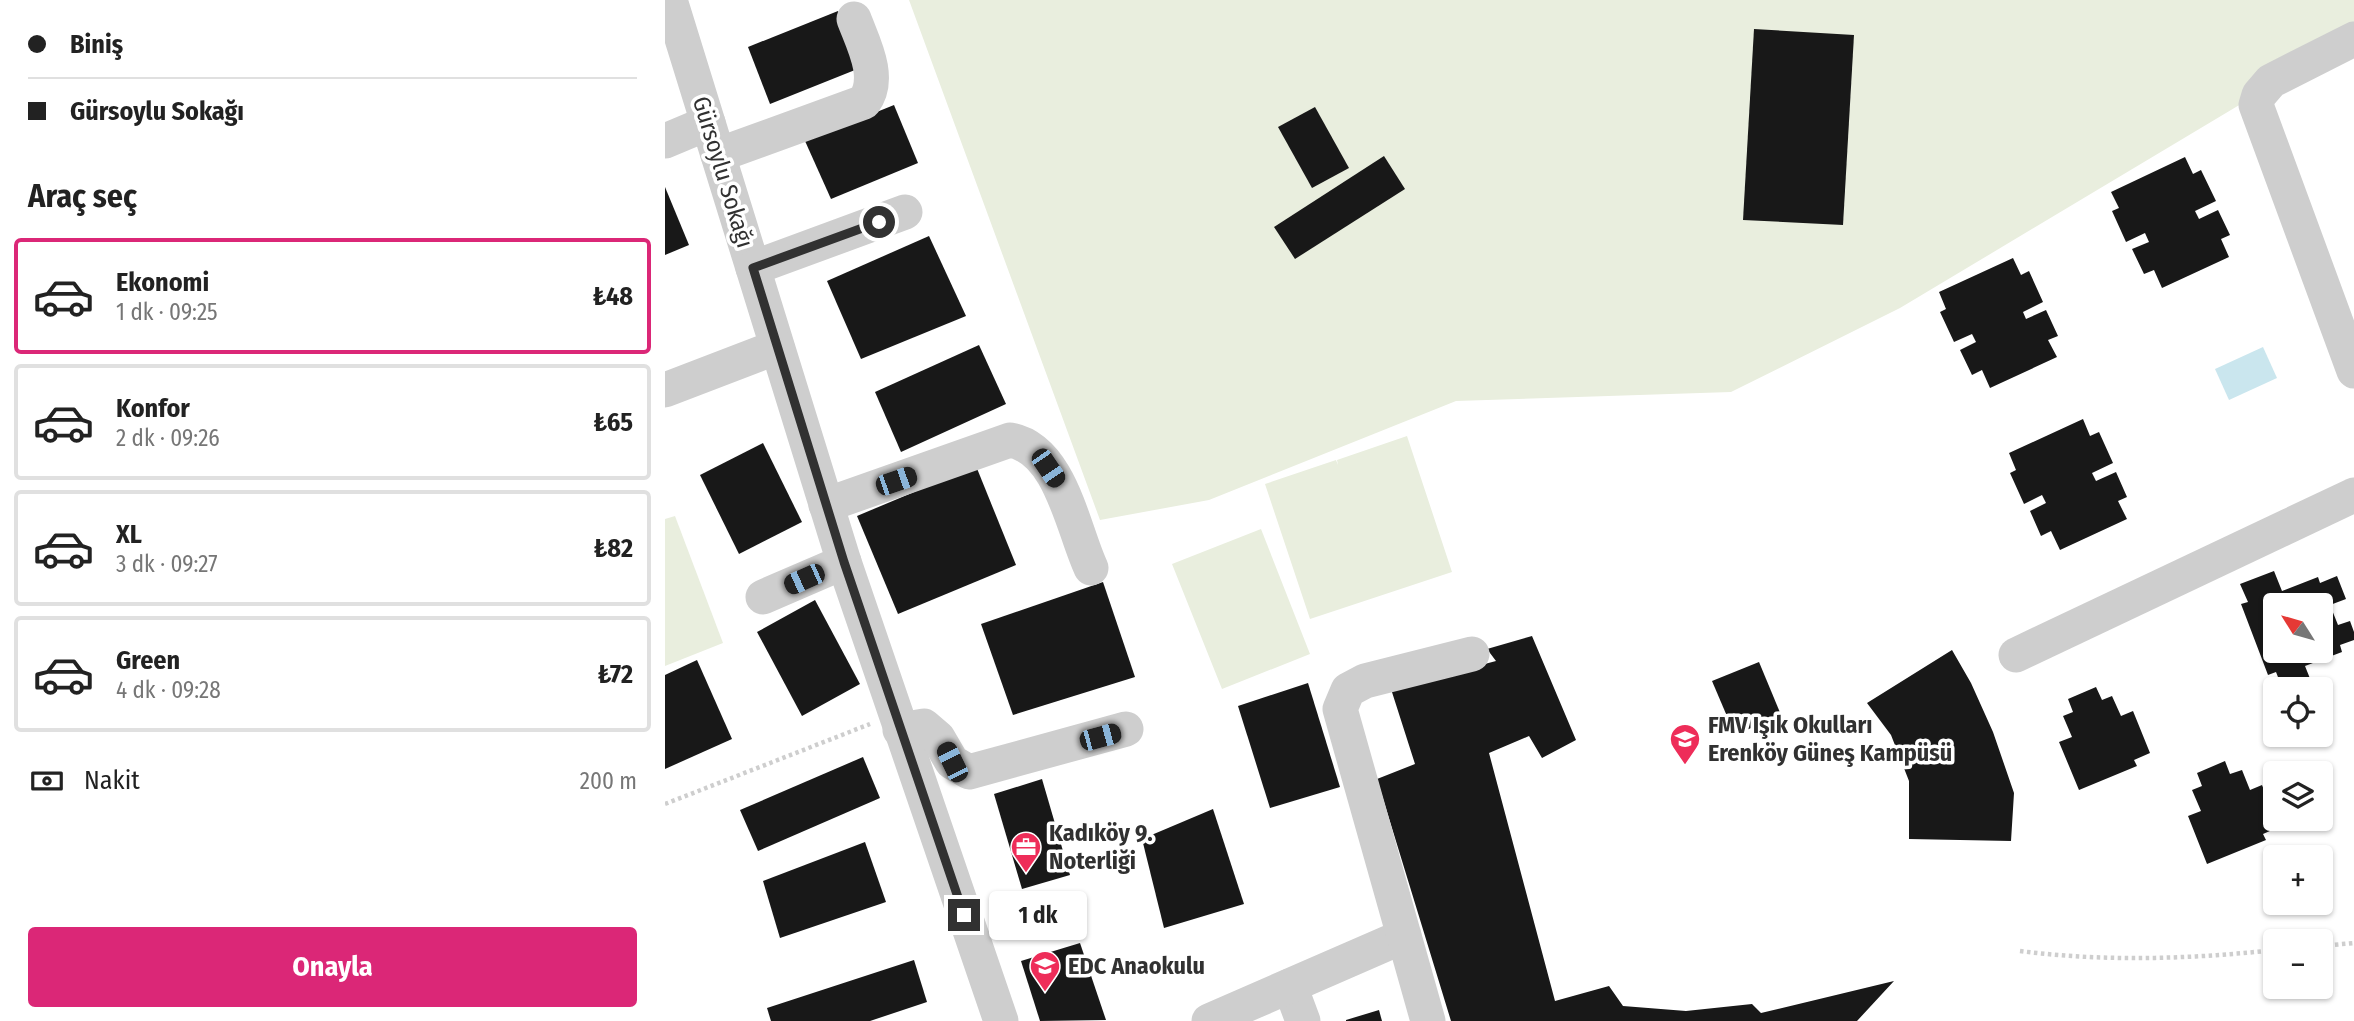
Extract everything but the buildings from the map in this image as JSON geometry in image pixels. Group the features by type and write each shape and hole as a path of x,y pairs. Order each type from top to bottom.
{"street":[{"name":"Gürsoylu Sokağı","path":"670,0 844,562 1001,1021"},
{"path":"665,141 713,139 864,102 871,83 871,62 853,19"},
{"path":"2354,39 2271,81 2259,95 2256,105 2354,371"},
{"path":"753,268 905,212"},
{"path":"665,390 777,347"},
{"path":"826,505 1010,440 1024,442 1048,468 1066,495 1091,568"},
{"path":"2016,655 2354,495"},
{"path":"763,597 844,562"},
{"path":"1428,1021 1340,709 1348,690 1365,681 1472,654"},
{"path":"897,723 924,726 938,738 952,762 969,772 1126,729"},
{"path":"1209,1021 1404,936"},
{"path":"1290,986 1303,1021"}],"path":[{"path":"665,804 897,723"},
{"path":"2333,945 2354,943"},
{"path":"2020,951 2097,958 2204,956 2263,951"}],"green space":[{"path":"909,0 2354,0 2354,28 2241,104 1900,308 1731,392 1456,401 1209,500 1100,520"},
{"path":"1407,436 1452,572 1310,619 1265,484 1336,460 1338,465 1337,460"},
{"path":"675,516 723,643 665,666 665,519"},
{"path":"1261,529 1310,654 1222,689 1172,564"}],"water":[{"path":"2263,347 2277,378 2229,400 2215,369"}],"place":[{"name":"FMV Işık Okulları Erenköy Güneş Kampüsü","path":"1685,766"},
{"name":"Kadıköy 9. Noterliği","path":"1026,874"},
{"name":"EDC Anaokulu","path":"1045,993"}],"route":[{"path":"879,222 753,268 844,562 964,915"}]}
